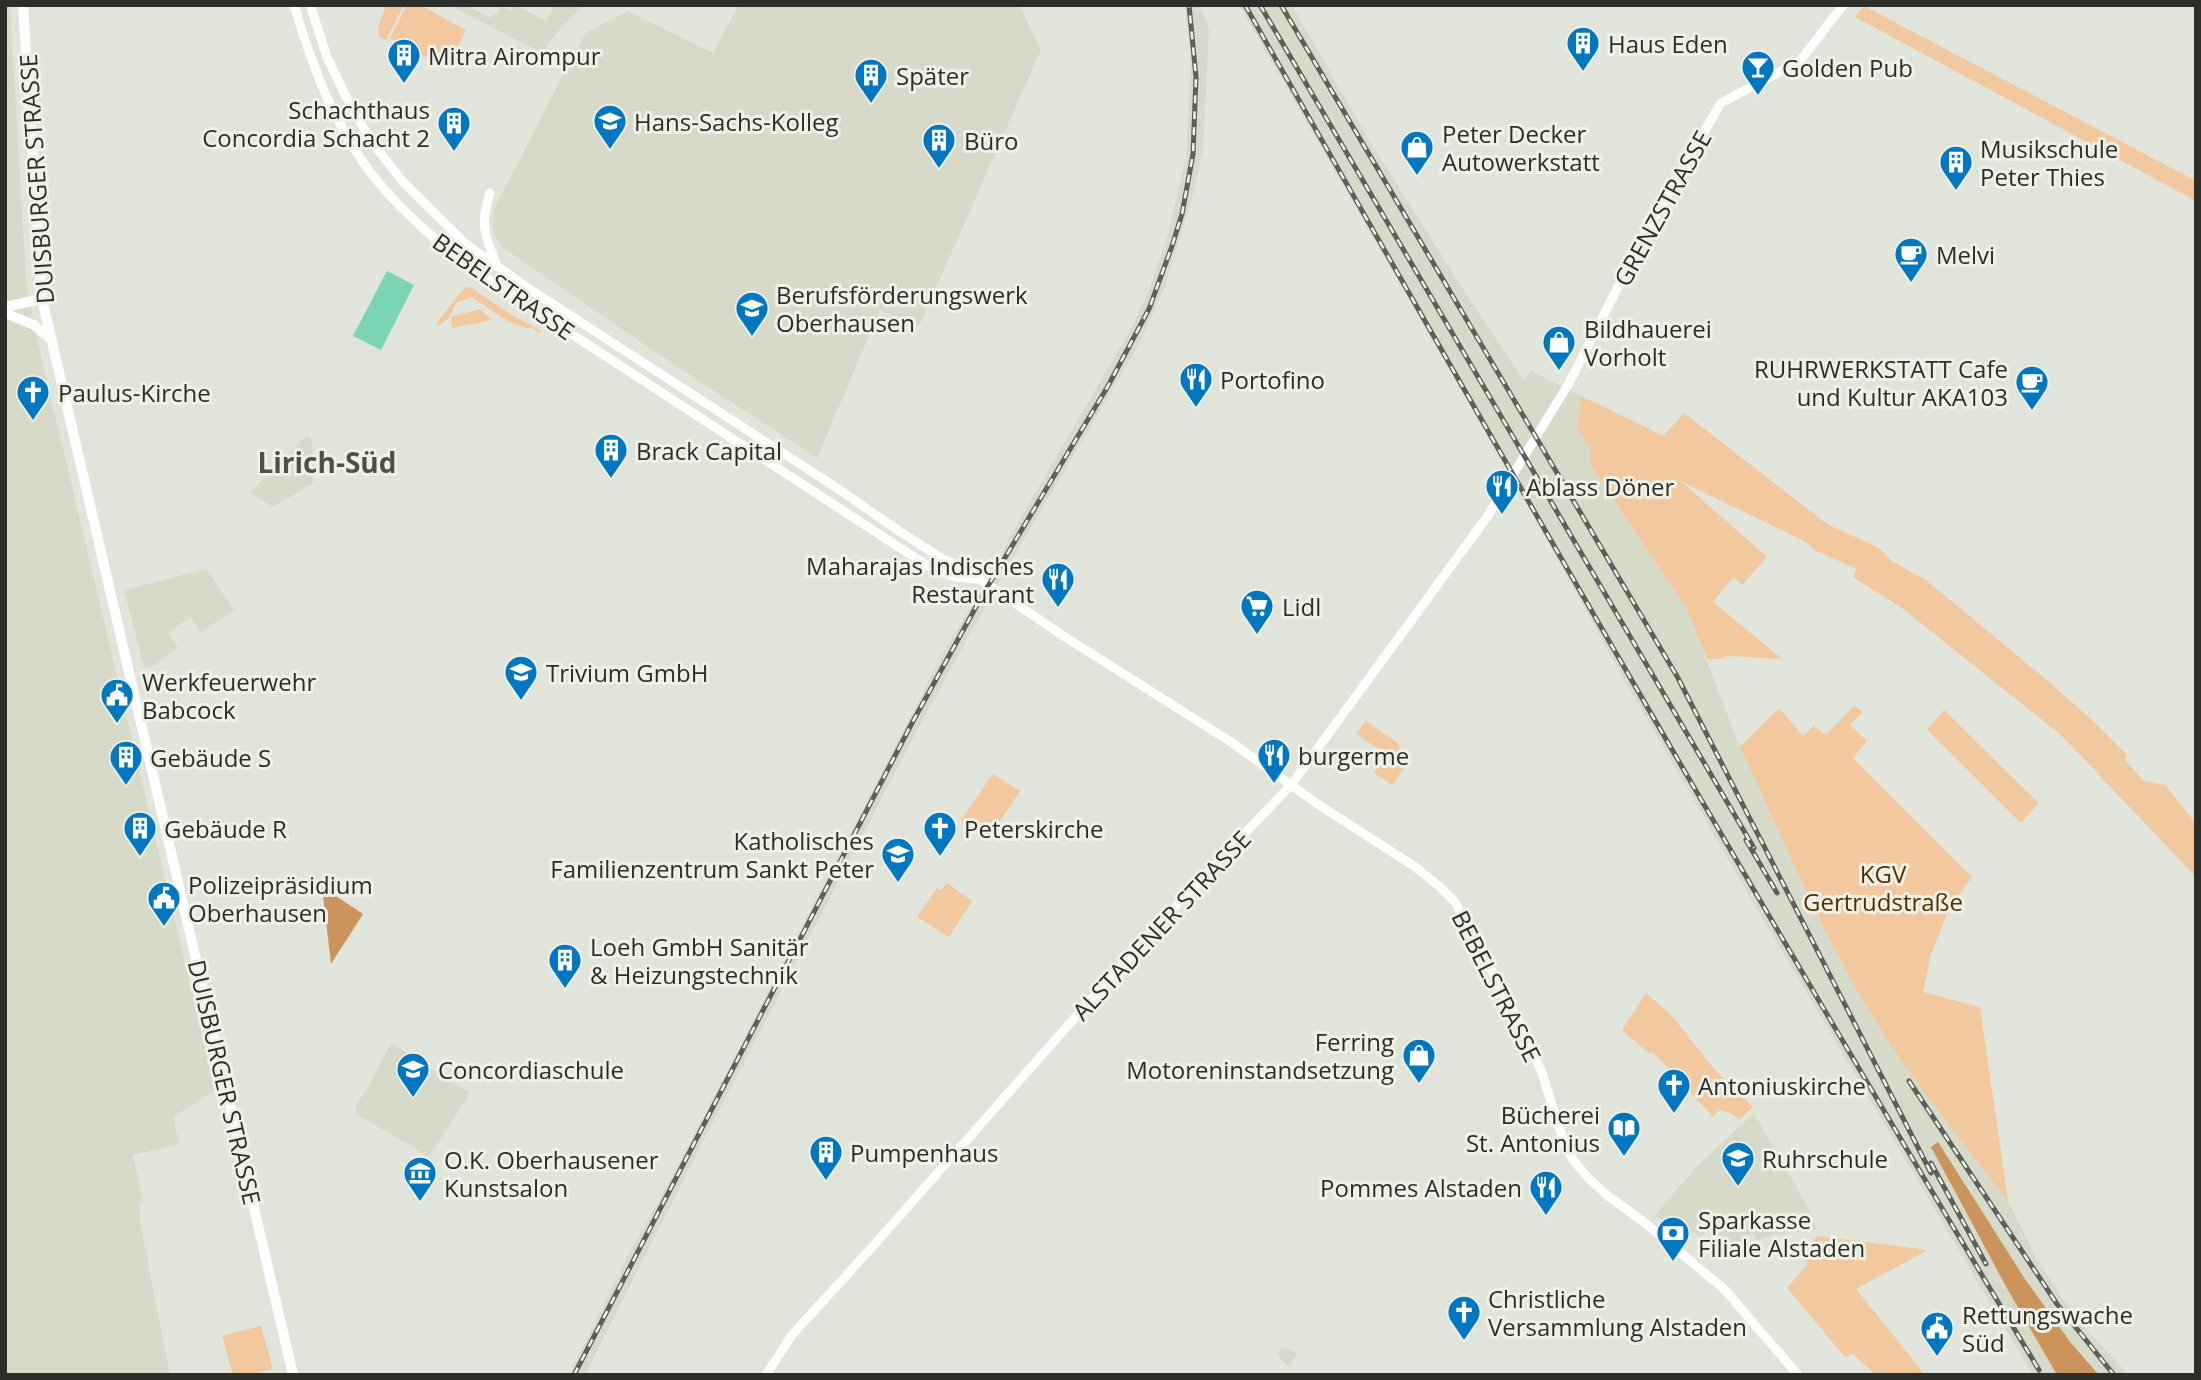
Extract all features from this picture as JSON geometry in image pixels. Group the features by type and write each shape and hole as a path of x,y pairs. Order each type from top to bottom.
{"main road":[{"name":"DUISBURGER STRASSE","path":"23,5 42,299 293,1375"},
{"path":"5,307 42,299"},
{"path":"5,313 34,325 51,339"}],"street":[{"name":"BEBELSTRASSE","path":"294,5 318,79 337,120 369,170 403,209 457,258 928,566 955,577 978,579"},
{"name":"BEBELSTRASSE","path":"310,5 327,57 351,107 374,145 424,203 466,244 899,531 943,559 965,569 1231,742 1414,866 1455,902 1530,1044 1552,1100 1566,1149 1574,1161 1608,1196 1725,1290 1798,1375"},
{"name":"GRENZSTRASSE","path":"1527,453 1569,383 1658,210 1721,103 1800,61 1843,5"},
{"path":"490,193 484,210 483,229 496,265"},
{"path":"664,394 673,383"},
{"name":"ALSTADENER STRASSE","path":"766,1375 792,1335 1140,944 1291,785 1487,517 1527,453"}],"shaded area":[{"path":"5,5 10,5 26,282 38,343 215,1090 173,1117 179,1144 133,1155 143,1202 139,1203 141,1227 170,1375 5,1375"},
{"path":"449,5 465,5 491,18 501,6 510,11 515,5 546,21 555,5 584,5 560,29 542,53"},
{"path":"739,5 1019,5 1041,50 919,326 880,310 817,458 499,245 493,229 494,209 583,37 594,28 628,11 713,53"},
{"path":"1185,5 1200,5 1209,30 1203,149 1192,198 1164,289 1139,344 1000,580 923,719 702,1143 585,1375 569,1375 944,652 991,575 1012,533 1132,327 1148,292 1166,242 1186,158 1191,61"},
{"path":"1239,5 1292,5 1369,140 1524,381 1531,371 1581,396 1578,430 1590,448 1591,466 1686,608 1740,747 1838,956 1866,1004 1934,1106 2008,1201 2036,1257 2061,1297 2129,1375 2099,1375 2071,1343 2025,1279 1937,1143 1950,1182 1964,1210 2057,1375 2033,1375 1747,892"},
{"path":"387,271 414,285 381,350 353,336"},
{"path":"306,436 312,439 313,483 273,507 250,493"},
{"path":"206,569 234,610 201,632 190,617 168,633 178,648 151,667 144,666 124,590"},
{"path":"322,887 363,914 331,964"},
{"name":"Concordiaschule","path":"391,1043 470,1093 429,1157 355,1113 355,1106 369,1086"},
{"name":"Ruhrschule","path":"1754,1113 1812,1214 1816,1229 1757,1240 1753,1233 1727,1247 1709,1229 1700,1238 1693,1231 1684,1239 1655,1215 1700,1163"},
{"path":"1938,1142 2025,1279 2071,1343 2099,1375 2057,1375 1931,1147"},
{"path":"1282,1348 1297,1354 1289,1366 1281,1360 1278,1353"}],"green space":[{"path":"386,5 404,5 386,40 380,38 378,30"},
{"path":"407,5 420,5 466,30 447,68 390,38"},
{"path":"1864,6 2196,181 2196,201 1855,17"},
{"path":"465,287 470,287 543,332 539,333 530,327 528,329 507,321 472,297 456,303 448,319 436,324"},
{"path":"480,309 492,320 452,328 451,317"},
{"path":"1581,396 1664,436 1684,413 1827,524 1879,548 1892,561 1926,580 2091,719 2127,755 2124,759 2144,781 2165,785 2196,824 2196,877 2061,735 1902,608 1853,577 1857,569 1816,551 1806,542 1682,482 1767,557 1742,585 1733,577 1713,602 1782,659 1727,656 1707,659 1686,608 1591,466 1590,448 1578,430"},
{"name":"KGV Gertrudstraße","path":"1854,706 1863,712 1850,725 1867,741 1853,758 1972,877 1950,907 1931,954 1923,992 1980,1007 2008,1201 1917,1082 1856,988 1812,904 1740,747 1779,708 1803,736 1813,726 1826,735"},
{"path":"1944,710 2039,803 2021,823 1927,730"},
{"path":"1366,721 1399,744 1401,755 1409,761 1392,785 1374,773 1386,754 1356,734"},
{"path":"993,774 1020,791 988,839 961,820"},
{"path":"947,883 972,901 949,937 917,917 937,888 941,890"},
{"path":"1646,993 1672,1016 1715,1070 1753,1107 1739,1120 1733,1114 1719,1110 1713,1117 1660,1059 1622,1030"},
{"path":"1819,1236 1928,1250 1856,1289 1925,1375 1876,1375 1853,1354 1845,1357 1787,1288 1807,1265 1807,1248"},
{"path":"261,1326 273,1369 250,1375 233,1375 222,1336"}],"railway":[{"path":"574,1375 912,723 982,596 1108,386 1149,309 1182,214 1193,154 1196,77 1189,5"},
{"path":"1245,5 1638,690 2039,1370"},
{"path":"1260,5 1754,848"},
{"path":"1281,5 1678,678 1931,1173"},
{"path":"1746,840 1777,893"},
{"path":"1909,1081 2057,1304 2114,1375"},
{"path":"1931,1163 1986,1264"}],"place":[{"name":"Haus Eden","path":"1583,73"},
{"name":"Mitra Airompur","path":"404,85"},
{"name":"Golden Pub","path":"1758,97"},
{"name":"Später","path":"871,105"},
{"name":"Hans-Sachs-Kolleg","path":"610,151"},
{"name":"Schachthaus Concordia Schacht 2","path":"454,153"},
{"name":"Büro","path":"939,170"},
{"name":"Peter Decker Autowerkstatt","path":"1417,177"},
{"name":"Musikschule Peter Thies","path":"1956,192"},
{"name":"Melvi","path":"1911,284"},
{"name":"Berufsförderungswerk Oberhausen","path":"752,338"},
{"name":"Bildhauerei Vorholt","path":"1559,372"},
{"name":"Portofino","path":"1196,409"},
{"name":"RUHRWERKSTATT Cafe und Kultur AKA103","path":"2032,412"},
{"name":"Paulus-Kirche","path":"33,422"},
{"name":"Brack Capital","path":"611,480"},
{"name":"Ablass Döner","path":"1502,516"},
{"name":"Maharajas Indisches Restaurant","path":"1058,609"},
{"name":"Lidl","path":"1257,636"},
{"name":"Trivium GmbH","path":"521,702"},
{"name":"Werkfeuerwehr Babcock","path":"117,725"},
{"name":"burgerme","path":"1274,785"},
{"name":"Gebäude S","path":"126,787"},
{"name":"Gebäude R","path":"140,858"},
{"name":"Peterskirche","path":"940,858"},
{"name":"Katholisches Familienzentrum Sankt Peter","path":"898,884"},
{"name":"Polizeipräsidium Oberhausen","path":"164,928"},
{"name":"Loeh GmbH Sanitär & Heizungstechnik","path":"565,990"},
{"name":"Ferring Motoreninstandsetzung","path":"1419,1085"},
{"name":"Concordiaschule","path":"413,1099"},
{"name":"Antoniuskirche","path":"1674,1115"},
{"name":"Bücherei St. Antonius","path":"1624,1158"},
{"name":"Pumpenhaus","path":"826,1182"},
{"name":"Ruhrschule","path":"1738,1188"},
{"name":"O.K. Oberhausener Kunstsalon","path":"420,1203"},
{"name":"Pommes Alstaden","path":"1546,1217"},
{"name":"Sparkasse Filiale Alstaden","path":"1673,1263"},
{"name":"Christliche Versammlung Alstaden","path":"1464,1342"},
{"name":"Rettungswache Süd","path":"1937,1358"}],"district":[{"name":"Lirich-Süd","path":"327,462"}]}
